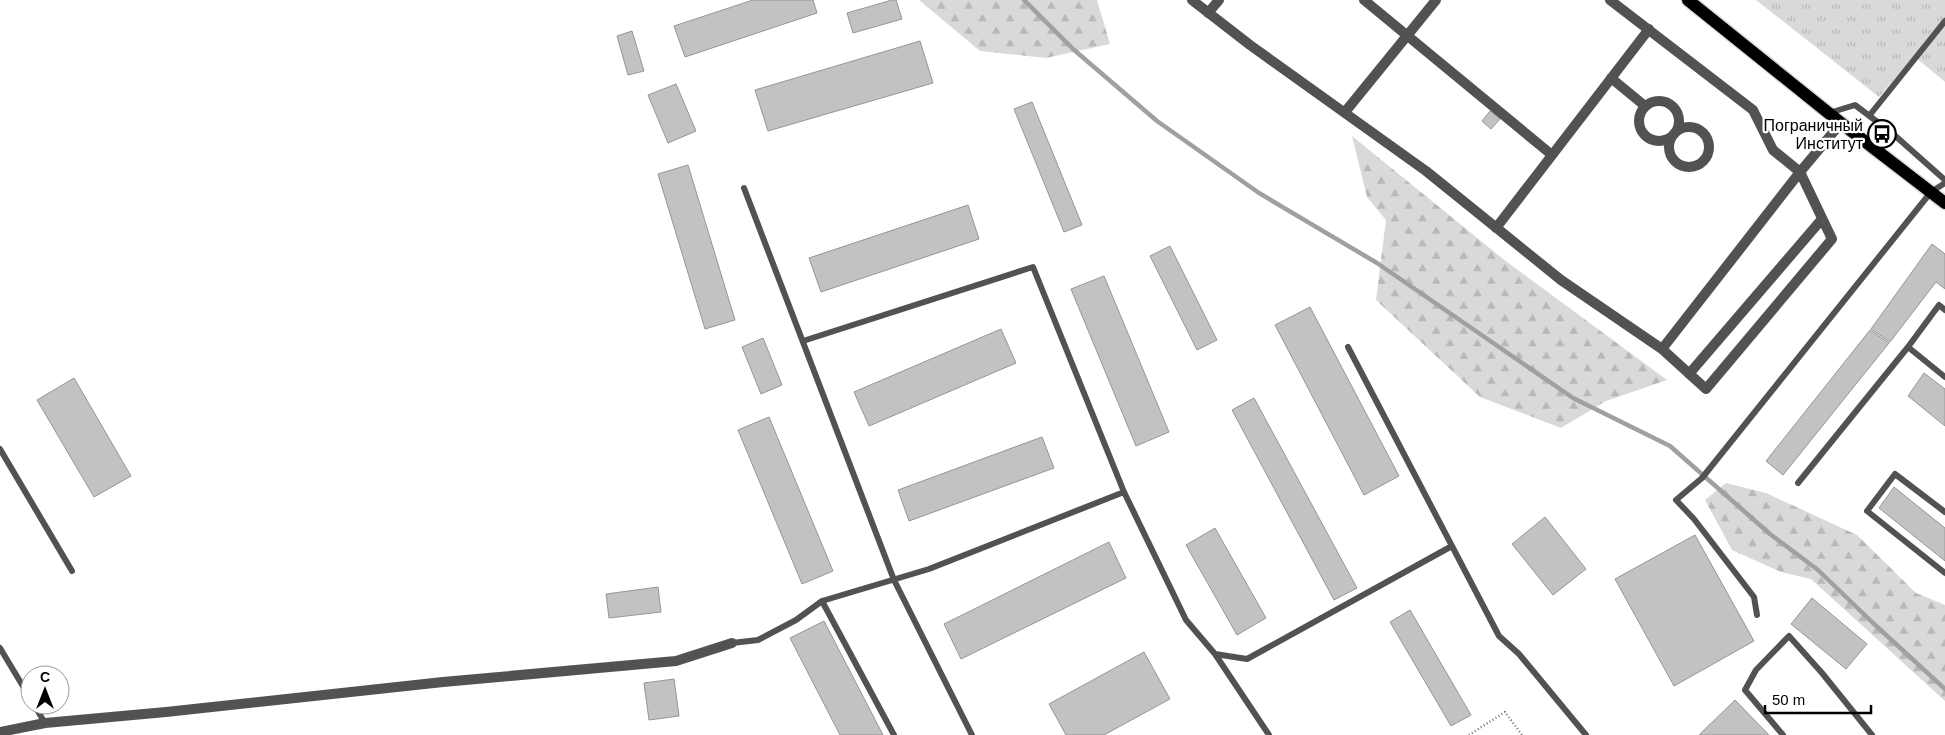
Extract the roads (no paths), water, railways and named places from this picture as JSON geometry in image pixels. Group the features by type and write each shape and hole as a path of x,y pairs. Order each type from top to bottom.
{"main road":[{"path":"1688,0 1841,123 1945,203"}],"street":[{"path":"1192,0 1250,45 1426,171 1568,285 1662,350 1706,389 1832,239 1800,172 1773,150 1752,110 1610,0"},
{"path":"1208,13 1219,0"},
{"path":"1364,0 1552,155"},
{"path":"1344,112 1436,0"},
{"path":"1496,228 1648,30"},
{"path":"1611,78 1645,106"},
{"path":"1645,106 1639,118 1642,131 1646,136 1659,141 1666,140 1674,133 1687,127 1700,130 1704,134 1710,146 1706,159 1702,164 1689,168 1676,163 1672,158 1669,145 1674,133 1679,126 1680,119 1674,107 1669,103 1656,100 1645,106"},
{"path":"1662,350 1800,172 1841,123"},
{"path":"1689,374 1822,219"},
{"path":"0,732 45,723 443,682 676,661 732,643"}],"lane":[{"path":"1869,116 1945,21"},
{"path":"1757,615 1754,597 1694,519 1676,500 1705,476 1932,192 1945,181 1892,133 1855,104 1829,113"},
{"path":"744,188 894,580 972,735"},
{"path":"803,342 1034,267 1124,492 1186,620 1216,654 1268,735"},
{"path":"1798,483 1908,347 1939,305 1945,310"},
{"path":"1348,347 1499,636 1519,654 1586,735"},
{"path":"1908,347 1945,377"},
{"path":"0,449 72,571"},
{"path":"1945,512 1895,474 1867,510 1945,572"},
{"path":"732,643 758,640 796,620 822,601 929,569 1124,492"},
{"path":"1216,654 1247,659 1452,546"},
{"path":"822,601 894,735"},
{"path":"1783,735 1745,690 1756,670 1789,636 1822,673 1872,735"},
{"path":"0,648 20,681"},
{"path":"40,715 45,723"}],"waterway":[{"path":"1024,0 1073,49 1157,121 1259,193 1377,263 1573,398 1670,446 1770,534 1818,570 1945,689"}],"place":[{"name":"Пограничный Институт","path":"1882,134"}]}
